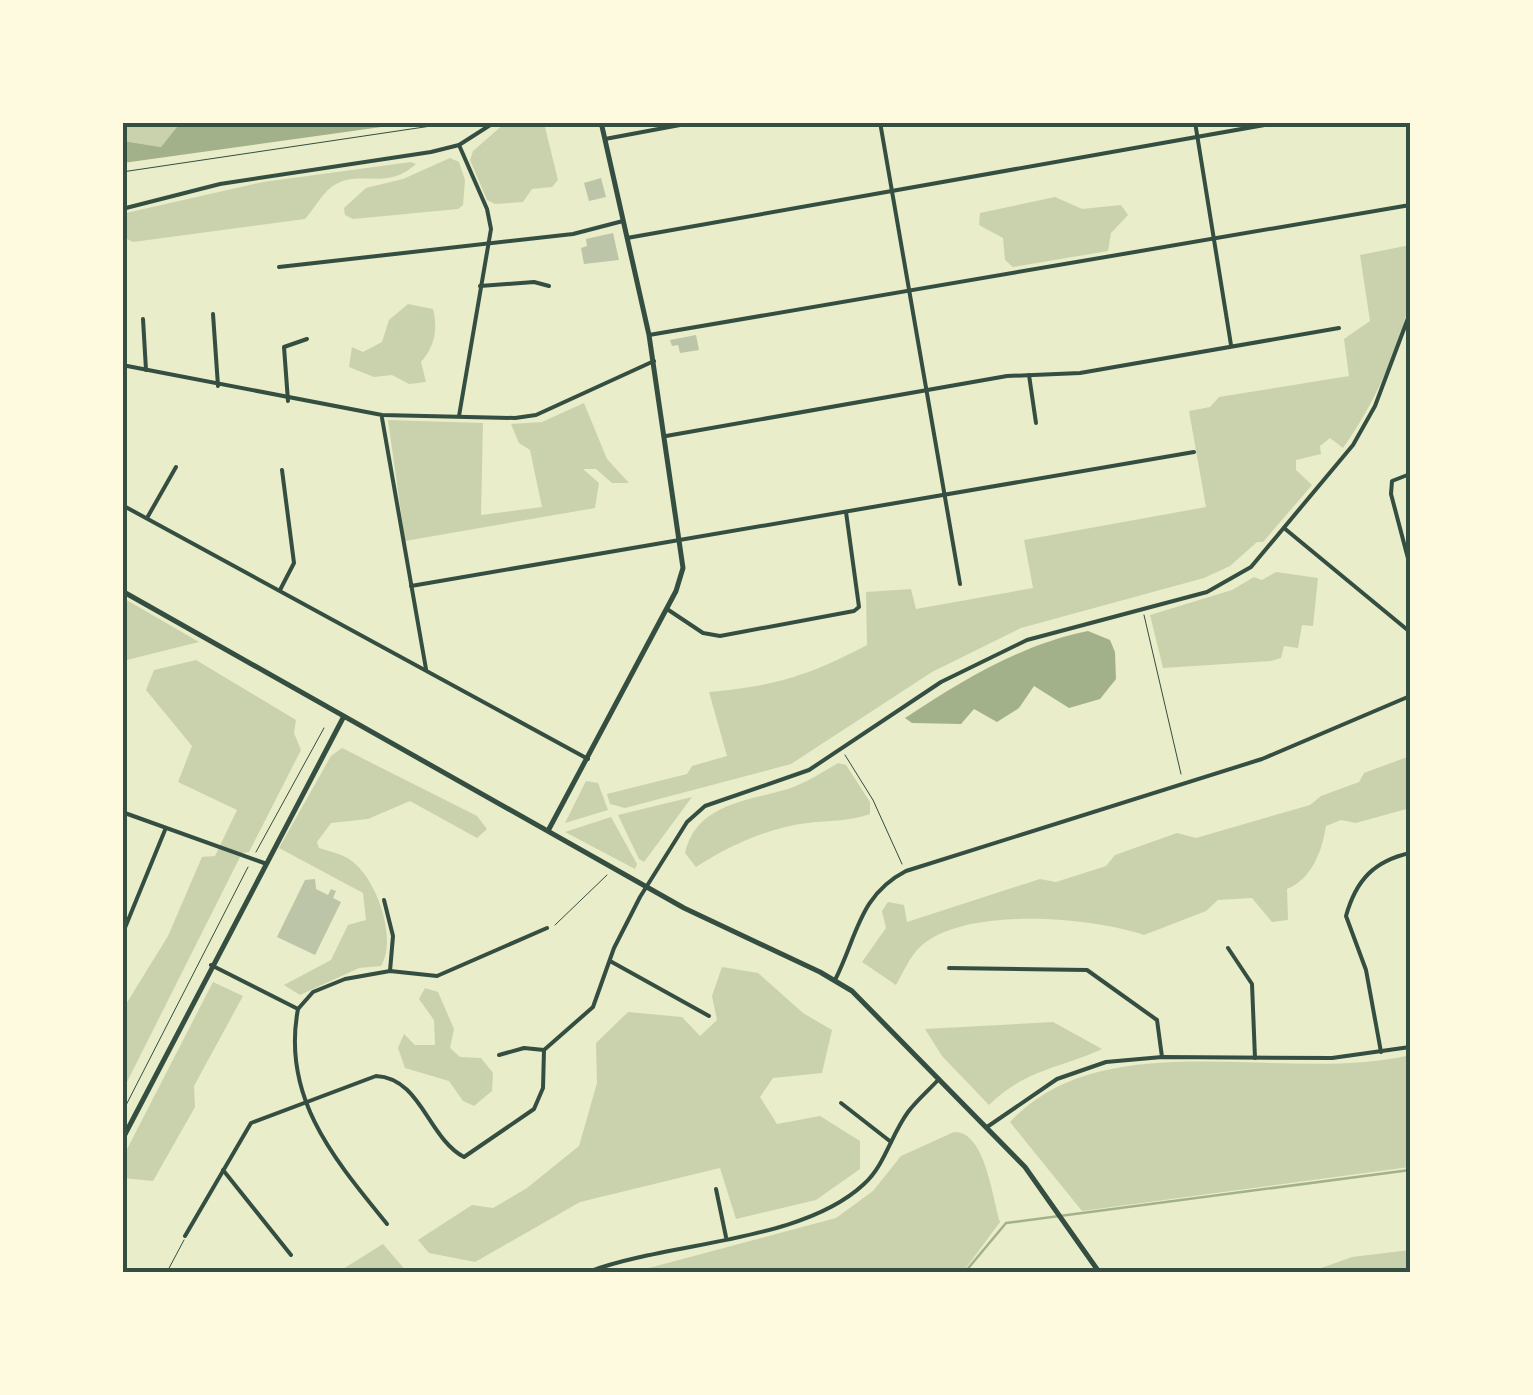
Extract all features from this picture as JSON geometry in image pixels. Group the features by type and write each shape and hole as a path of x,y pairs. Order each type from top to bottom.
{"main road":[{"path":"549,829 667,608 683,568 654,361 601,122"},
{"path":"122,591 684,908 835,980 863,1000 1043,1188 1099,1272"},
{"path":"122,1140 343,718"}],"street":[{"path":"122,209 220,184 459,145 494,122"},
{"path":"605,139 696,122"},
{"path":"880,122 960,584"},
{"path":"1195,122 1231,345"},
{"path":"627,238 1281,122"},
{"path":"459,145 487,209 488,242 459,416"},
{"path":"649,335 1410,205"},
{"path":"279,267 573,234 623,221"},
{"path":"480,286 549,286"},
{"path":"499,1055 524,1048 544,1050 587,1016 647,885 687,822 704,806 797,776 941,682 1028,640 1230,581 1252,567 1354,445 1375,406 1410,313"},
{"path":"213,314 218,386"},
{"path":"142,318 146,370"},
{"path":"666,436 1029,375 1080,374 1339,328"},
{"path":"288,400 284,347 307,339"},
{"path":"122,365 288,400 382,415 459,416 536,415 654,361"},
{"path":"1029,375 1036,423"},
{"path":"382,415 426,669"},
{"path":"411,586 1194,452"},
{"path":"146,518 176,467"},
{"path":"280,590 294,564 282,470"},
{"path":"1410,474 1392,481 1391,494 1410,566"},
{"path":"122,506 588,758"},
{"path":"667,608 704,633 720,636 854,612 860,598 846,510"},
{"path":"1284,528 1410,632"},
{"path":"835,980 867,902 876,890 906,871 1262,759 1410,696"},
{"path":"122,812 264,863"},
{"path":"122,935 165,830"},
{"path":"1381,1052 1366,970 1346,916 1352,894 1364,876 1383,859 1410,853"},
{"path":"384,900 393,936 390,972"},
{"path":"387,1224 325,1144 304,1101 293,1034 298,1010 324,986 366,972 436,976 547,928"},
{"path":"1228,948 1252,984 1255,1058"},
{"path":"610,961 709,1016"},
{"path":"211,965 298,1010"},
{"path":"949,968 1087,970 1157,1020 1162,1057"},
{"path":"987,1127 1022,1100 1074,1072 1106,1062 1381,1052 1410,1047"},
{"path":"186,1236 251,1123 376,1076 390,1076 408,1091 450,1148 464,1157 534,1109 543,1088 544,1050"},
{"path":"588,1272 726,1236 781,1227 848,1197 878,1169 908,1112 939,1078"},
{"path":"841,1103 891,1142"},
{"path":"223,1170 291,1255"},
{"path":"716,1189 726,1236"}],"lane":[{"path":"167,1272 186,1236"}],"path":[{"path":"122,172 458,122"},
{"path":"1143,609 1183,782"},
{"path":"122,1113 324,728"},
{"path":"842,749 874,800 906,871"},
{"path":"547,928 564,921 606,875"}],"shaded area":[{"path":"181,122 410,123 123,163 123,141 161,147"},
{"path":"122,123 181,123 161,147 123,141"},
{"path":"505,123 544,123 558,180 552,187 532,189 523,202 495,204 487,200 470,160 473,151"},
{"path":"450,158 459,162 465,180 463,205 458,209 353,219 345,215 344,208 366,188 403,179"},
{"path":"416,164 395,176 338,183 305,219 133,242 123,237 126,213 263,182"},
{"path":"1055,197 1082,209 1121,205 1128,215 1111,233 1108,251 1013,267 1005,260 1003,238 979,225 980,213"},
{"path":"1410,245 1411,287 1405,319 1384,377 1365,414 1343,448 1330,438 1320,446 1321,454 1296,460 1296,470 1312,485 1263,542 1257,542 1230,566 1204,578 1021,628 932,672 791,764 625,808 610,804 607,794 687,774 692,766 727,756 709,692 791,678 867,645 866,592 911,589 916,609 1033,588 1024,540 1206,507 1189,411 1210,407 1219,397 1349,376 1344,339 1370,321 1360,255"},
{"path":"408,304 433,309 434,337 421,362 426,382 409,384 392,375 374,377 349,367 352,347 363,352 382,342 389,320"},
{"path":"584,403 607,459 629,483 612,483 596,469 583,469 599,483 595,508 405,541 388,420 483,423 481,515 542,507 530,450 519,443 511,424 542,422"},
{"path":"1276,572 1318,578 1313,626 1302,625 1298,648 1284,646 1281,658 1271,661 1163,668 1150,615 1232,590 1254,577 1262,580"},
{"path":"123,598 199,642 123,661"},
{"path":"1088,631 1110,640 1115,652 1116,679 1100,699 1069,708 1034,686 1019,708 997,722 974,709 961,724 912,723 905,718 1016,654"},
{"path":"196,660 296,720 294,733 301,750 249,852 242,853 123,1090 123,1009 168,936 202,857 215,856 237,810 178,782 192,746 146,690 154,670"},
{"path":"342,748 477,816 487,829 477,838 410,801 368,819 331,823 317,842 319,848 349,859 368,879 382,908 386,954 381,966 359,968 300,995 284,985 331,960 348,925 366,920 363,893 279,848 331,756"},
{"path":"1410,756 1410,808 1356,823 1341,820 1326,826 1314,863 1303,878 1287,889 1288,920 1272,922 1252,898 1218,900 1206,911 1144,935 1062,920 997,920 941,933 921,946 896,985 862,962 886,928 882,911 888,902 904,905 907,922 1040,879 1056,882 1106,866 1115,855 1177,833 1196,838 1310,805 1321,796 1359,782 1364,773"},
{"path":"838,763 846,765 870,802 870,814 764,833 696,867 685,853 700,824 712,814 795,787"},
{"path":"586,781 598,783 608,810 565,823"},
{"path":"692,797 644,862 639,859 618,815"},
{"path":"611,817 637,864 635,869 565,832"},
{"path":"722,967 758,973 803,1013 832,1030 822,1073 773,1078 760,1097 777,1124 820,1116 860,1141 860,1169 816,1200 736,1219 720,1168 580,1202 475,1262 429,1253 418,1240 472,1205 493,1208 527,1188 579,1146 597,1083 596,1043 628,1012 682,1017 700,1036 717,1020 712,996"},
{"path":"213,982 243,996 194,1086 195,1107 153,1181 123,1178 123,1157"},
{"path":"425,988 438,992 454,1029 450,1048 460,1057 481,1058 493,1073 492,1091 474,1106 463,1101 449,1081 405,1068 398,1048 404,1034 415,1045 435,1045 434,1020 419,999"},
{"path":"1053,1022 1102,1049 1029,1077 989,1105 942,1056 925,1029"},
{"path":"1410,1055 1410,1167 1082,1211 1010,1122 1049,1091 1095,1073 1146,1064 1309,1064"},
{"path":"954,1132 965,1135 980,1153 1000,1222 963,1272 634,1272 836,1218 873,1191 901,1156"},
{"path":"383,1244 407,1272 338,1272"},
{"path":"1410,1250 1410,1272 1310,1272 1352,1257"}],"building":[{"path":"601,178 606,197 589,201 584,183"},
{"path":"613,233 619,260 584,264 581,248 587,246 586,239"},
{"path":"696,335 699,350 680,353 678,345 672,346 670,340"},
{"path":"315,879 316,889 328,895 331,889 336,891 333,898 341,902 315,955 277,937 305,880"}],"waterway":[{"path":"965,1272 1006,1223 1410,1170"}]}
